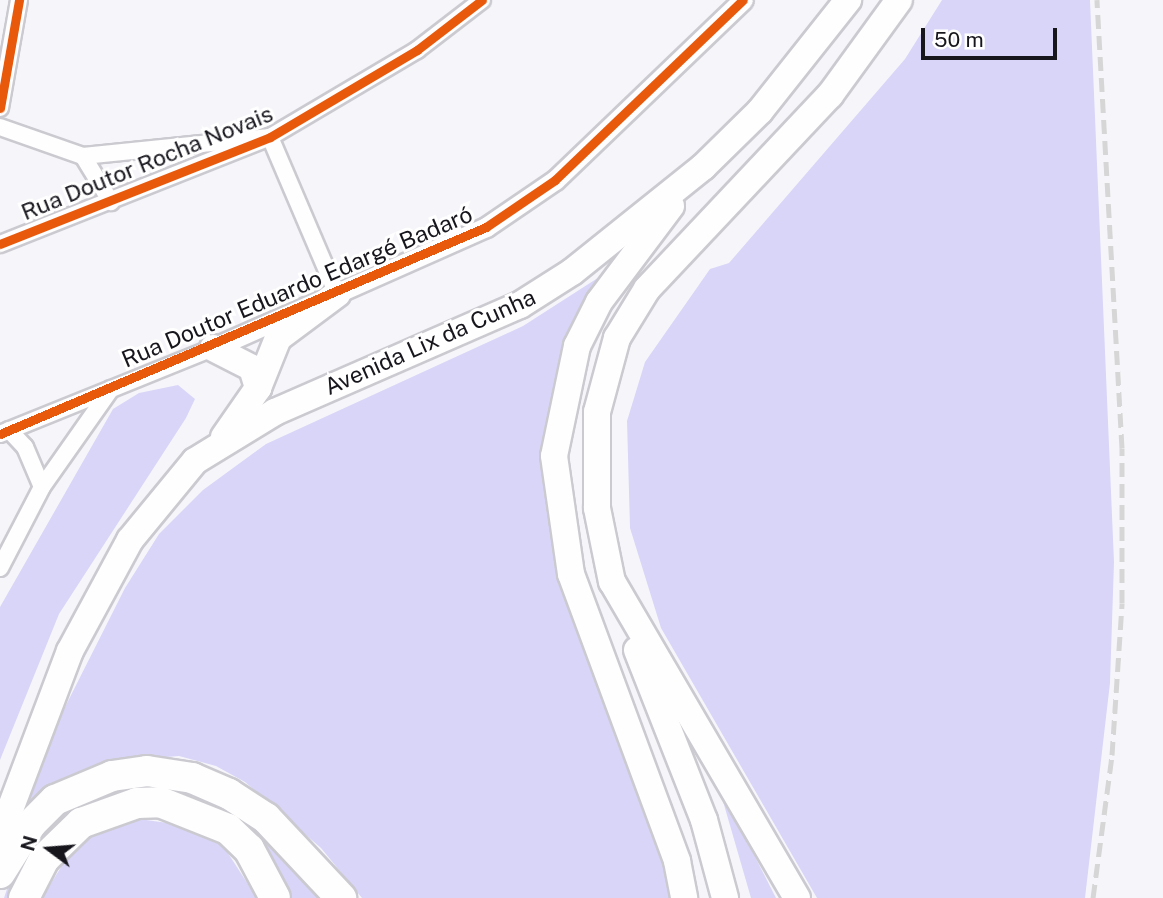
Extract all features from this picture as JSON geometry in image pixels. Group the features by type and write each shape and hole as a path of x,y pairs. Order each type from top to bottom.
{"highway":[{"name":"Avenida Lix da Cunha","path":"48,703 130,540 195,461 275,412 520,305 572,272 703,167 783,85 848,0"},
{"path":"725,898 704,820 612,582 597,508 596,448 600,401 617,338 647,289 830,95 899,0"},
{"path":"684,898 677,861 571,574 555,456 577,346 599,302 703,167"},
{"path":"216,448 258,388 278,338 337,294"},
{"path":"213,348 252,368 258,388"},
{"path":"612,582 797,896"},
{"path":"0,795 48,703"},
{"path":"0,836 48,703"},
{"path":"0,873 31,824 55,800 113,776 147,771 192,778 229,794 266,818 341,898"},
{"path":"24,898 44,859 81,823 137,803 160,802 228,829 249,849 275,898"}],"street":[{"path":"0,108 19,0"},
{"name":"Rua Doutor Rocha Novais","path":"0,244 270,136 417,50 482,0"},
{"name":"Rua Doutor Eduardo Edargé Badaró","path":"4,432 213,348 486,227 555,180 743,0"},
{"path":"0,127 83,156 270,136 337,294"},
{"path":"83,156 110,202"},
{"path":"0,568 42,487 112,388"},
{"path":"4,432 24,447 42,487"}],"shaded area":[{"path":"942,0 1090,0 1114,562 1110,683 1085,898 817,898 661,628 630,528 627,421 645,362 710,269 729,263 905,59"},
{"path":"604,274 549,499 680,898 362,898 321,848 245,782 216,766 179,756 104,762 52,783 27,805 61,715 125,588 159,534 203,490 266,444 523,326"},
{"path":"178,385 195,399 186,418 59,614 0,760 0,607 113,409 139,393"},
{"path":"168,783 245,813 326,898 290,898 260,836 213,802 169,789 128,789 61,818 32,851 13,898 4,898 15,865 56,813 95,792"},
{"path":"718,784 776,898 751,898"},
{"path":"139,819 182,825 222,844 257,898 42,898 74,846 114,824"}],"railway":[{"path":"1093,898 1112,755 1122,603 1122,448 1097,0"}],"cycle path":[{"path":"0,108 19,0"},
{"path":"0,244 270,137 417,50 482,0"},
{"path":"0,434 486,227 555,180 743,0"}]}
